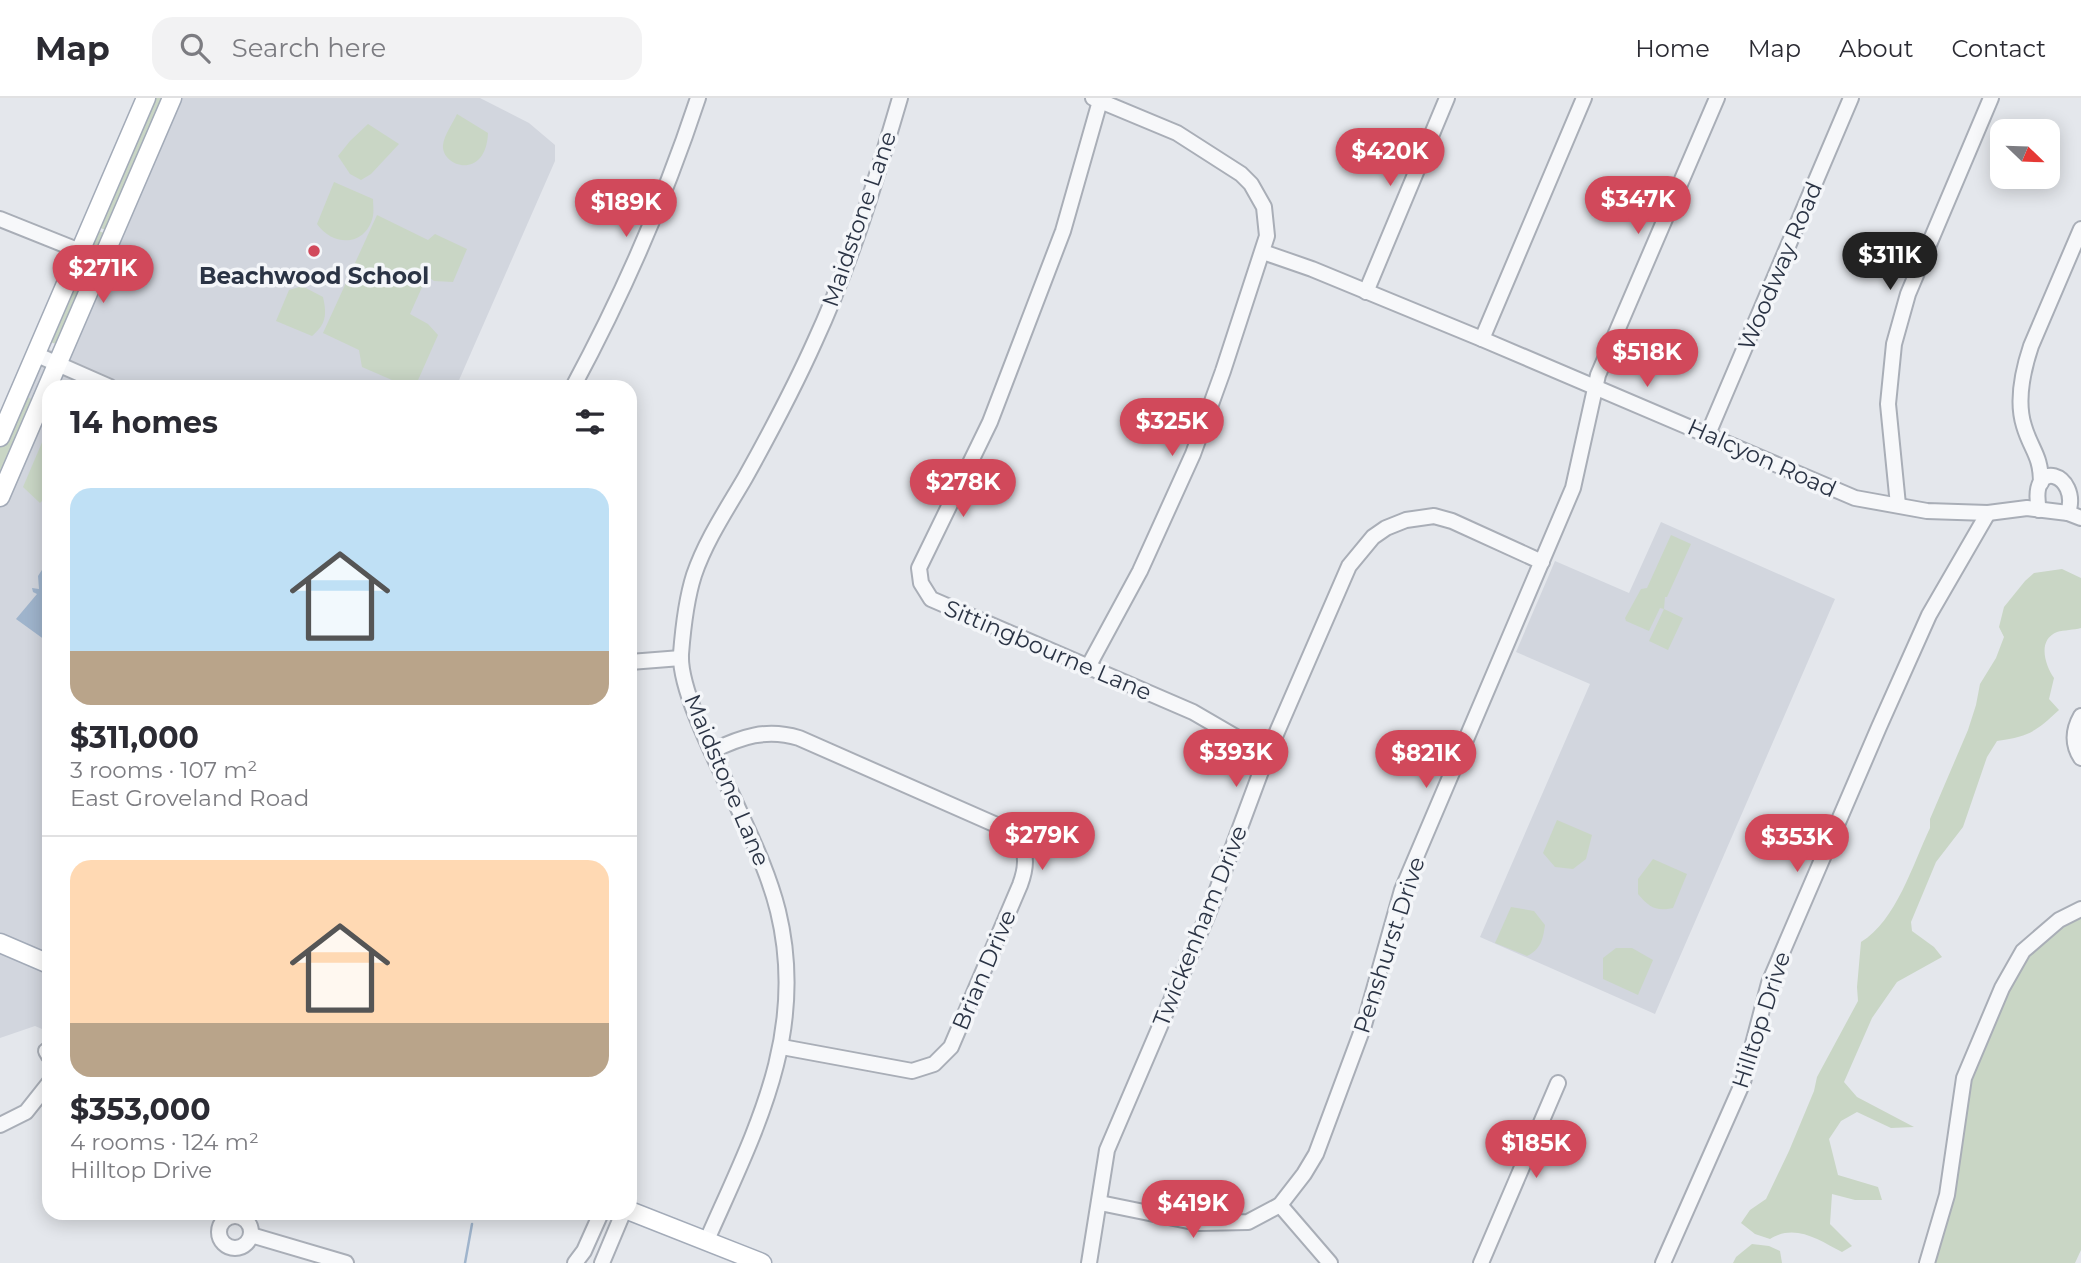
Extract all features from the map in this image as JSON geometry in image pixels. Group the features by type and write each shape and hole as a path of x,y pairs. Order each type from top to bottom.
{"main road":[{"path":"0,437 146,98"},
{"path":"49,380 172,98"},
{"path":"0,497 42,397"},
{"path":"0,943 42,961"},
{"path":"637,1214 762,1263"}],"street":[{"name":"Maidstone Lane","path":"707,1240 773,1081 782,1047 786,963 778,909 759,853 691,703 681,658 688,598 694,575 710,537 775,422 816,341 863,220 900,98"},
{"path":"1366,292 1447,98"},
{"path":"1482,339 1584,98"},
{"name":"Penshurst Drive","path":"1100,1203 1198,1223 1248,1222 1280,1205 1316,1154 1364,1025 1402,890 1573,488 1598,375 1717,98"},
{"name":"Woodway Road","path":"1708,433 1851,98"},
{"path":"1898,505 1888,404 1894,344 1908,294 1991,98"},
{"path":"577,380 630,275 672,177 695,99"},
{"path":"1088,667 1140,571 1193,454 1267,236 1264,207 1251,184 1241,174 1177,133 1097,100"},
{"name":"Sittingbourne Lane","path":"1097,100 1063,231 990,422 919,568 921,583 931,599 1193,712 1267,755"},
{"path":"0,219 80,251"},
{"path":"2041,483 2040,462 2024,426 2021,398 2024,366 2081,229"},
{"name":"Halcyon Road","path":"1263,252 1482,339 1708,433 1855,498 1927,511 1988,513 2027,508 2075,516"},
{"path":"35,355 94,380"},
{"path":"2040,462 2074,485 2079,494 2075,516"},
{"path":"2039,509 2038,489 2041,483 2052,475 2081,477"},
{"name":"Hilltop Drive","path":"1663,1263 1743,1082 1769,983 1879,727 1929,615 1988,513"},
{"name":"Twickenham Drive","path":"1089,1263 1107,1150 1208,914 1267,755 1349,566 1373,537 1386,528 1406,520 1434,516 1542,562"},
{"path":"637,661 681,658"},
{"path":"2081,716 2074,732 2074,744 2081,758"},
{"name":"Brian Drive","path":"712,751 758,733 799,738 1001,827 1019,842 1024,852 1024,874 1020,885 951,1047 944,1056 934,1064 912,1071 782,1047"},
{"path":"1927,1263 1947,1195 1964,1078 2002,988 2023,951 2059,920 2081,909"},
{"path":"1481,1263 1558,1083"},
{"path":"0,1125 26,1112 42,1092"},
{"path":"1280,1205 1331,1263"},
{"path":"575,1263 584,1251 598,1220"},
{"path":"602,1263 620,1220"},
{"path":"251,1236 346,1263"}],"shaded area":[{"name":"Beachwood School","path":"181,98 480,98 529,123 555,145 555,161 459,380 42,380 42,1029 35,1026 0,1038 0,420 32,342 67,357"},
{"path":"1661,522 1835,599 1655,1014 1480,937 1590,684 1516,652 1555,561 1629,593"}],"green space":[{"path":"151,98 167,98 110,232 96,226"},
{"path":"457,114 488,133 480,158 472,164 456,164 444,153 444,141"},
{"path":"368,124 399,144 371,174 361,180 350,174 338,156"},
{"path":"334,182 373,199 373,214 369,226 364,234 356,238 340,240 324,232 317,224"},
{"path":"377,215 428,240 435,234 467,249 453,282 434,281 427,276 410,314 428,324 438,335 418,380 392,380 362,367 359,350 323,333"},
{"path":"95,229 108,235 59,345 50,342"},
{"path":"302,286 323,297 324,319 312,336 276,321 289,290"},
{"path":"23,395 36,401 0,485 0,448"},
{"path":"42,442 42,501 40,503 23,487"},
{"path":"1671,535 1691,544 1665,597 1664,609 1660,608 1649,631 1626,621 1625,618 1641,589 1647,588"},
{"path":"2062,569 2081,578 2081,628 2057,632 2047,641 2045,647 2046,660 2054,678 2049,699 2059,710 2031,732 1997,741 1987,757 1963,827 1936,862 1911,922 1912,931 1934,947 1942,957 1897,982 1872,1018 1844,1082 1857,1097 1914,1127 1891,1128 1857,1112 1841,1121 1829,1139 1838,1175 1878,1187 1882,1200 1855,1200 1832,1194 1830,1224 1852,1246 1842,1252 1816,1238 1798,1233 1779,1234 1770,1239 1755,1234 1741,1223 1750,1210 1766,1199 1789,1151 1814,1091 1817,1077 1858,1001 1861,942 1873,933 1894,906 1930,828 1930,819 1968,730 1980,684 1996,658 2004,637 1999,627 2004,607 2034,573"},
{"path":"1664,609 1683,618 1668,650 1649,641"},
{"path":"1557,820 1592,835 1586,859 1573,869 1555,867 1543,853"},
{"path":"1653,859 1687,874 1673,908 1653,907 1638,894 1638,879"},
{"path":"1511,907 1534,911 1545,925 1540,943 1527,956 1495,943"},
{"path":"2081,909 2081,1250 2075,1263 1927,1263 1964,1078 2023,951"},
{"path":"1616,948 1632,948 1653,960 1638,995 1603,979 1603,958"},
{"path":"1752,1244 1769,1246 1780,1251 1782,1263 1733,1263 1736,1257"}],"water":[{"path":"42,570 42,638 16,619 37,594 32,588 39,589 38,576"}],"waterway":[{"path":"465,1263 472,1224"}],"place":[{"name":"Beachwood School","path":"314,251"}]}
